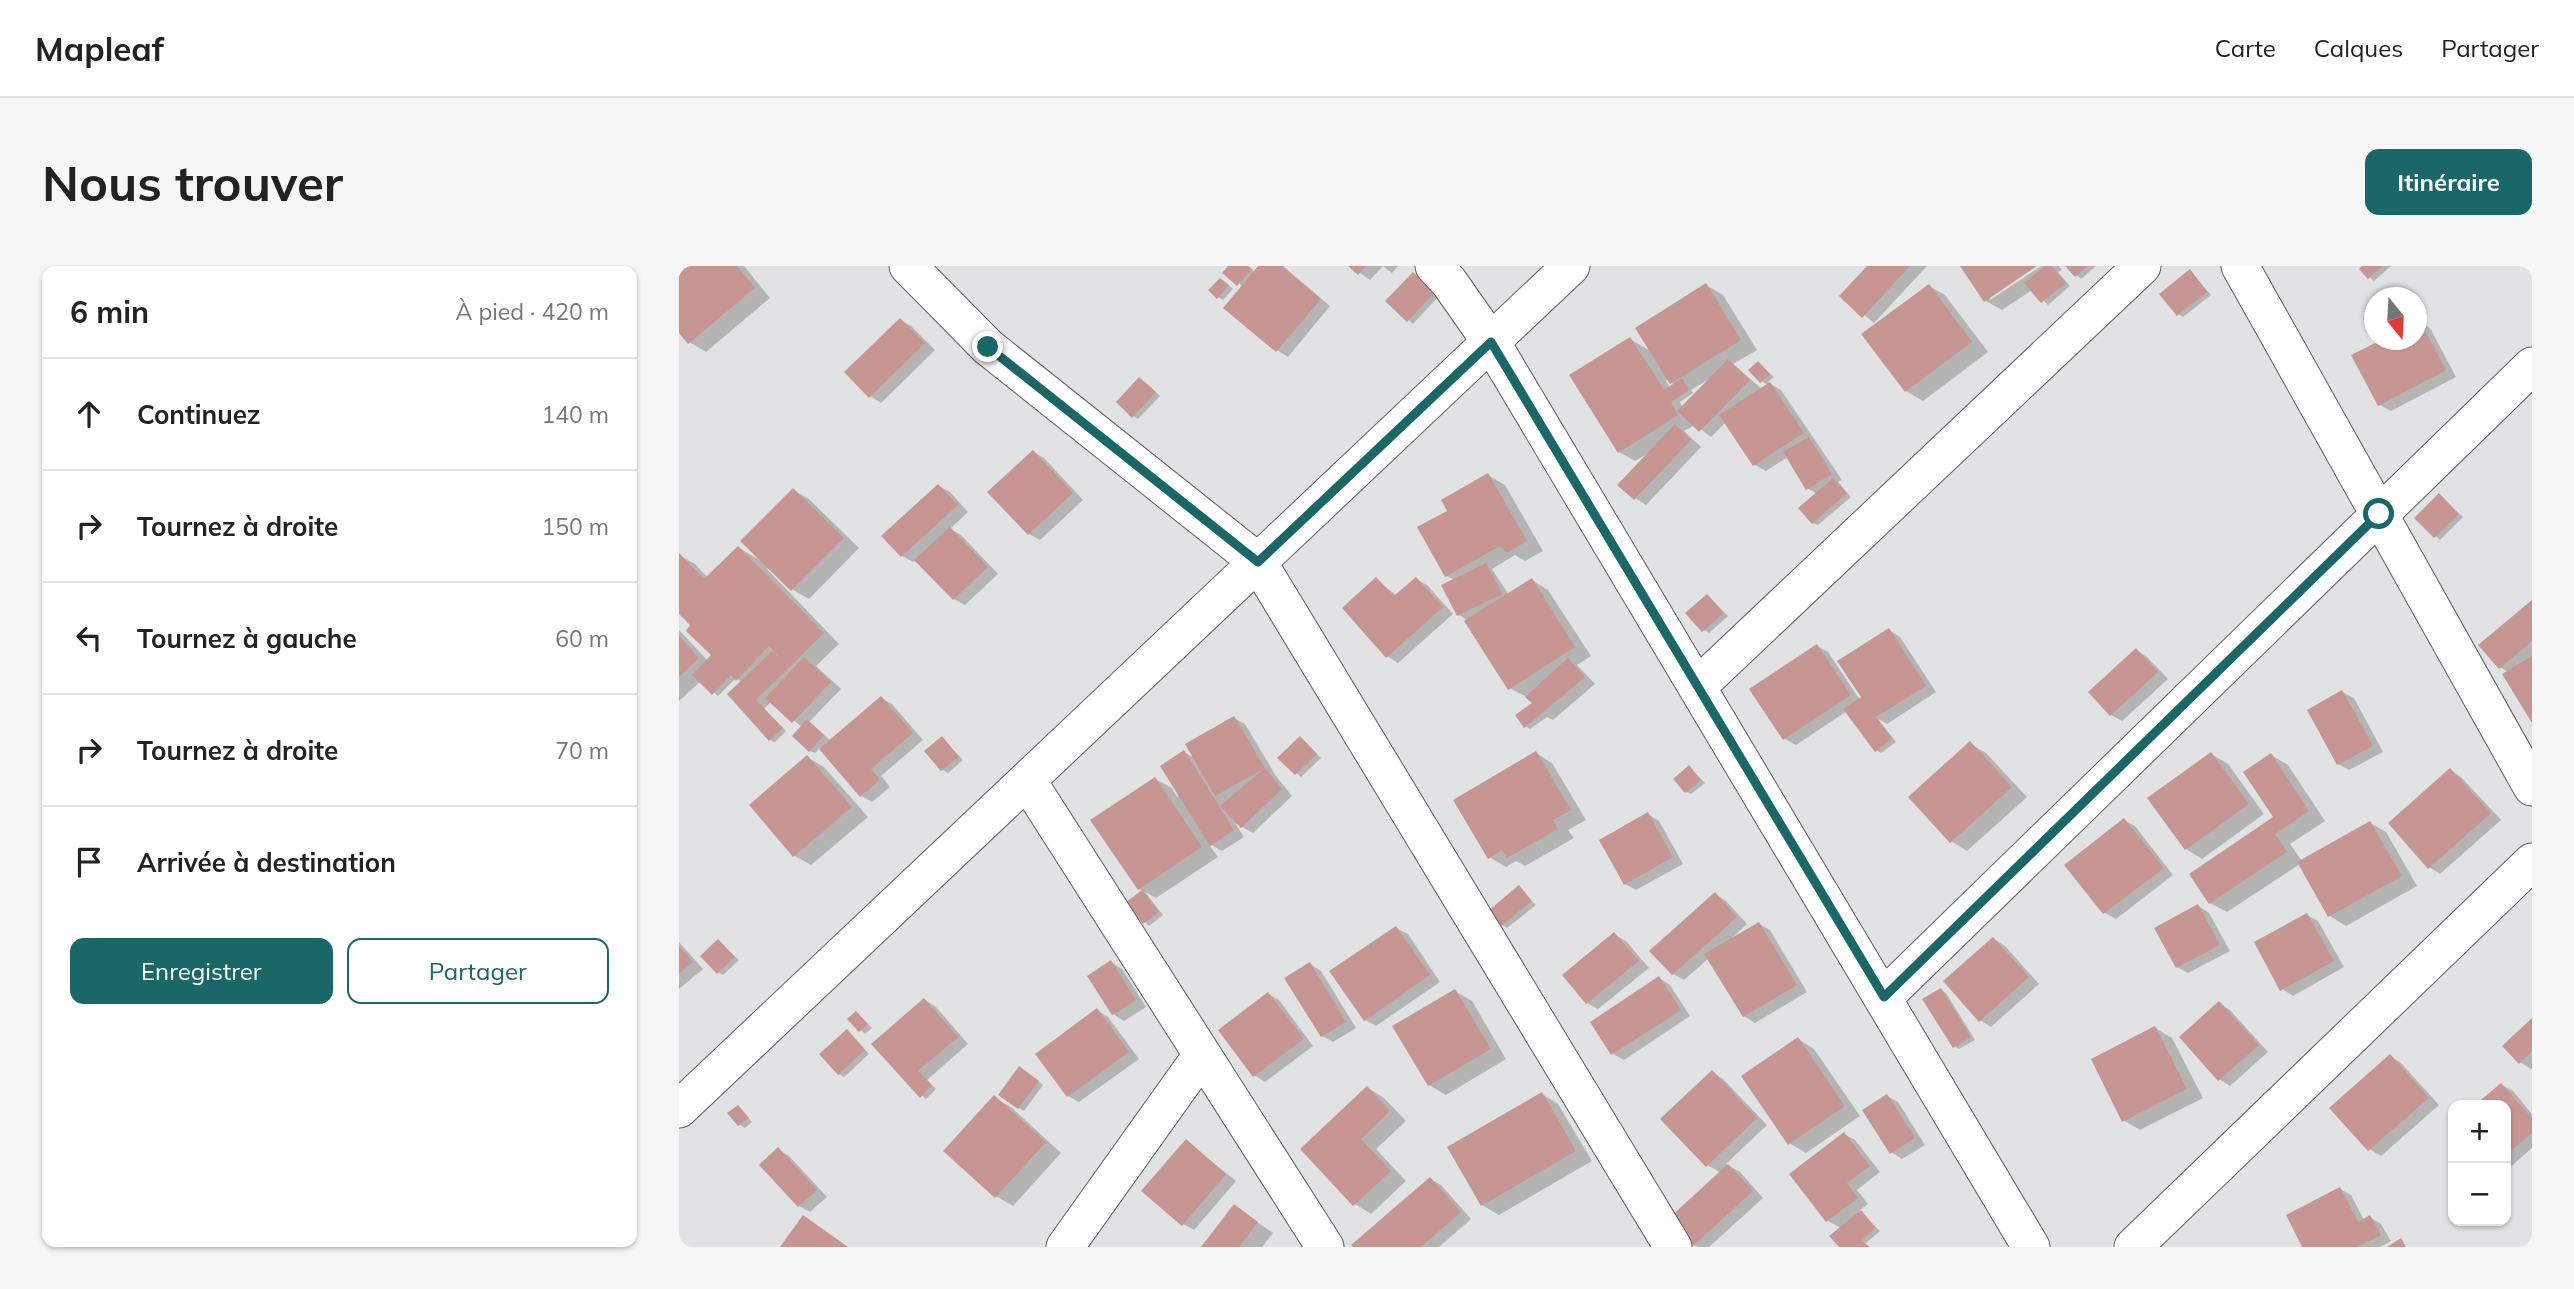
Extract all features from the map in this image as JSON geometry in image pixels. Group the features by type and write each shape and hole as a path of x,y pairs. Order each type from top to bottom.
{"street":[{"path":"908,266 988,347 1258,562 1673,1247"},
{"path":"1434,266 1449,282 1491,342 2031,1247"},
{"path":"679,1109 1571,266"},
{"path":"1697,686 2142,266"},
{"path":"2240,266 2532,787"},
{"path":"1884,997 2532,366"},
{"path":"1027,780 1325,1247"},
{"path":"2133,1247 2532,862"},
{"path":"1065,1247 1202,1055"}],"building":[{"path":"679,266 737,266 755,288 688,344 679,333"},
{"path":"1228,266 1248,266 1252,269 1237,286 1222,273"},
{"path":"1258,266 1282,266 1321,299 1276,352 1223,308"},
{"path":"1348,266 1366,266 1358,275"},
{"path":"1867,266 1910,266 1862,318 1839,296"},
{"path":"1960,266 2037,266 1984,302"},
{"path":"2045,266 2052,266 2066,283 2041,303 2024,283"},
{"path":"2065,266 2088,266 2075,277"},
{"path":"2362,266 2383,266 2368,279 2359,269"},
{"path":"2190,269 2207,292 2177,316 2159,294"},
{"path":"1413,272 1435,292 1407,322 1385,301"},
{"path":"1220,278 1229,285 1217,299 1208,290"},
{"path":"1706,283 1741,340 1670,384 1635,328"},
{"path":"1929,284 1972,342 1905,392 1861,334"},
{"path":"900,318 925,343 869,398 844,372"},
{"path":"2427,334 2446,370 2378,406 2351,355 2364,348 2427,350"},
{"path":"1630,337 1664,390 1682,378 1689,390 1671,402 1678,415 1618,453 1569,375"},
{"path":"1728,359 1750,380 1699,432 1677,411"},
{"path":"1758,361 1770,374 1760,383 1748,370"},
{"path":"1139,377 1156,392 1132,418 1116,402"},
{"path":"1770,382 1804,433 1753,466 1719,415"},
{"path":"1675,424 1691,440 1634,500 1617,485"},
{"path":"1809,437 1832,474 1806,490 1783,452"},
{"path":"1033,450 1073,493 1028,535 987,492"},
{"path":"1488,473 1527,541 1507,553 1500,546 1445,577 1417,527 1447,511 1441,500"},
{"path":"1833,478 1847,493 1812,524 1798,508"},
{"path":"938,484 958,505 901,557 881,536"},
{"path":"793,488 844,538 791,591 740,541"},
{"path":"2439,493 2459,514 2434,538 2414,518"},
{"path":"950,527 988,567 953,600 914,560"},
{"path":"738,546 824,633 756,700 783,728 769,741 727,694 772,651 781,659 769,646 736,681 731,675 712,695 692,675 711,655 686,631 690,625 679,614 679,553 704,579"},
{"path":"1486,563 1502,594 1457,616 1441,585"},
{"path":"1376,577 1394,596 1416,577 1443,607 1386,658 1342,608"},
{"path":"1532,578 1575,647 1508,690 1464,621"},
{"path":"1707,594 1724,613 1702,632 1685,613"},
{"path":"2532,600 2532,641 2499,669 2478,645"},
{"path":"1889,628 1926,686 1876,717 1892,739 1875,752 1843,709 1861,697 1837,661"},
{"path":"679,636 699,658 679,677"},
{"path":"1817,644 1851,695 1783,740 1749,689"},
{"path":"2136,648 2158,672 2110,716 2088,692"},
{"path":"2532,656 2532,723 2502,674"},
{"path":"804,657 831,682 792,723 765,698"},
{"path":"1568,658 1585,677 1524,728 1515,715 1532,703 1525,697"},
{"path":"2342,690 2373,746 2337,765 2307,710"},
{"path":"881,696 913,733 871,769 880,780 860,797 819,749"},
{"path":"1234,716 1265,768 1215,796 1185,744"},
{"path":"807,719 824,735 809,752 792,736"},
{"path":"942,736 959,757 941,771 924,751"},
{"path":"1300,736 1317,754 1295,775 1277,758"},
{"path":"1970,741 2012,787 1950,843 1908,797"},
{"path":"1184,750 1234,830 1210,846 1160,766"},
{"path":"1536,751 1571,810 1553,820 1558,829 1507,858 1502,850 1488,859 1453,800"},
{"path":"2211,752 2249,804 2185,850 2147,798"},
{"path":"2271,753 2309,811 2275,834 2287,852 2209,904 2189,874 2273,817 2243,772"},
{"path":"807,755 852,807 793,857 749,805"},
{"path":"1689,765 1701,780 1685,793 1673,779"},
{"path":"1265,768 1282,789 1241,828 1220,806"},
{"path":"2450,768 2491,813 2428,869 2388,823"},
{"path":"1155,777 1202,847 1138,890 1090,820"},
{"path":"1648,812 1673,857 1624,885 1599,840"},
{"path":"2124,818 2164,868 2103,914 2064,865"},
{"path":"2370,821 2402,876 2328,917 2297,862"},
{"path":"1519,885 1532,901 1501,926 1488,911"},
{"path":"1142,890 1159,912 1143,924 1126,902"},
{"path":"1715,892 1737,917 1672,975 1649,951"},
{"path":"2198,904 2220,945 2176,968 2154,928"},
{"path":"2307,913 2334,961 2280,991 2254,942"},
{"path":"1759,922 1797,985 1743,1017 1704,954"},
{"path":"1396,926 1430,975 1364,1021 1329,971"},
{"path":"1614,932 1639,961 1586,1004 1562,975"},
{"path":"1993,937 2029,977 1979,1022 1943,981"},
{"path":"718,939 735,957 717,974 700,956"},
{"path":"679,946 693,962 679,974"},
{"path":"1111,960 1136,1000 1112,1015 1087,976"},
{"path":"1310,962 1346,1022 1321,1037 1284,978"},
{"path":"1659,976 1681,1010 1611,1055 1590,1022"},
{"path":"1941,988 1971,1037 1953,1048 1922,999"},
{"path":"1455,989 1491,1049 1428,1086 1392,1026"},
{"path":"1268,992 1304,1039 1253,1077 1218,1030"},
{"path":"924,998 958,1037 918,1071 932,1085 920,1098 871,1044"},
{"path":"2219,1001 2259,1045 2218,1081 2179,1037"},
{"path":"1097,1008 1129,1052 1067,1097 1035,1054"},
{"path":"856,1011 868,1024 859,1032 847,1019"},
{"path":"2532,1018 2532,1051 2519,1064 2502,1046"},
{"path":"2155,1026 2187,1089 2122,1122 2091,1059"},
{"path":"847,1029 865,1050 838,1075 819,1054"},
{"path":"1798,1037 1845,1106 1788,1145 1741,1076"},
{"path":"2390,1054 2429,1098 2368,1151 2329,1108"},
{"path":"1019,1066 1039,1081 1018,1109 998,1095"},
{"path":"1712,1070 1757,1118 1706,1167 1660,1119"},
{"path":"2501,1083 2532,1118 2532,1133 2511,1151 2511,1100 2481,1100"},
{"path":"1367,1086 1390,1111 1361,1139 1391,1171 1353,1206 1300,1149"},
{"path":"1542,1092 1576,1151 1481,1206 1447,1147"},
{"path":"1887,1094 1915,1138 1890,1154 1862,1110"},
{"path":"994,1095 1046,1142 995,1198 943,1151"},
{"path":"738,1105 749,1118 738,1126 727,1113"},
{"path":"1844,1132 1870,1166 1847,1183 1858,1198 1826,1222 1789,1174"},
{"path":"1186,1139 1226,1174 1182,1226 1141,1191"},
{"path":"778,1147 817,1190 798,1207 759,1165"},
{"path":"1728,1164 1753,1191 1693,1246 1668,1219"},
{"path":"1430,1177 1461,1212 1421,1247 1351,1245"},
{"path":"2340,1187 2358,1222 2370,1215 2381,1235 2357,1247 2302,1247 2286,1215"},
{"path":"1234,1204 1258,1222 1239,1247 1201,1247"},
{"path":"1861,1210 1876,1228 1861,1241 1870,1247 1839,1247 1829,1236"},
{"path":"803,1215 848,1247 780,1247"},
{"path":"2401,1238 2406,1247 2387,1247"}],"route":[{"path":"988,347 1258,562 1491,342 1884,997 2379,514"}]}
